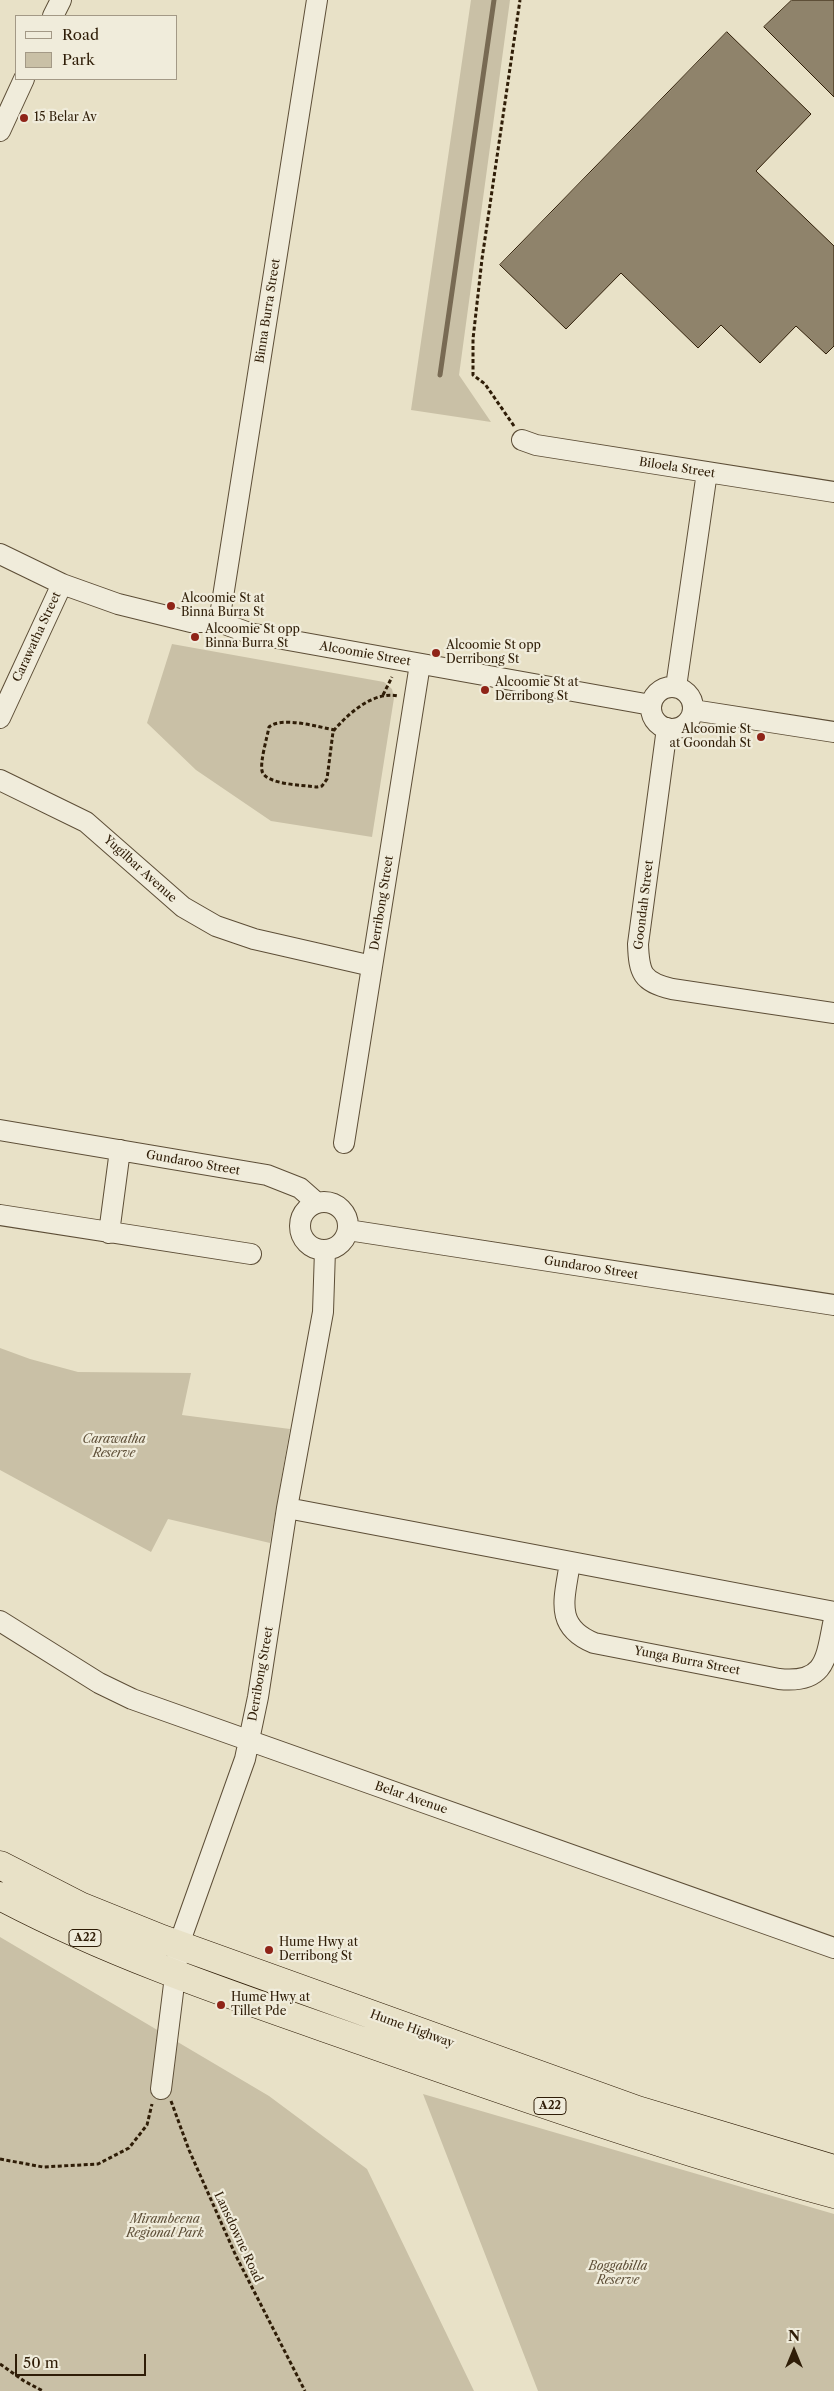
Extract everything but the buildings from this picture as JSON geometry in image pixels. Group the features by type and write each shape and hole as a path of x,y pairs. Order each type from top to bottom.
{"highway":[{"name":"Hume Highway","path":"0,1865 80,1906 179,1944 638,2110 834,2169"},
{"name":"A22","path":"0,1896 57,1926 116,1952 470,2080 731,2166 834,2194"}],"street":[{"path":"54,15 61,0"},
{"name":"Binna Burra Street","path":"219,622 316,0"},
{"path":"0,131 24,80"},
{"name":"Biloela Street","path":"522,440 536,445 834,492"},
{"path":"676,687 707,472"},
{"name":"Alcoomie Street","path":"0,554 87,594 157,615 191,622 219,622 249,633 651,705"},
{"name":"Carawatha Street","path":"0,718 62,584"},
{"name":"Derribong Street","path":"344,1143 420,664"},
{"path":"676,687 687,693 693,710 687,723 674,729 667,728 653,717 651,705 657,693 662,689 676,687"},
{"path":"693,710 834,732"},
{"name":"Goondah Street","path":"667,728 638,944 639,962 643,976 655,985 672,989 834,1013"},
{"name":"Yugilbar Avenue","path":"0,780 86,822 157,887 183,907 216,926 254,939 372,966"},
{"name":"Gundaroo Street","path":"0,1130 267,1175 300,1188 317,1203"},
{"path":"109,1233 120,1150"},
{"path":"325,1202 340,1208 348,1222 348,1230 340,1244 325,1250 310,1246 305,1241 300,1226 305,1212 317,1203 325,1202"},
{"path":"0,1215 251,1254"},
{"name":"Gundaroo Street","path":"348,1230 834,1305"},
{"name":"Derribong Street","path":"161,2089 179,1944 241,1773 258,1697 287,1508 322,1312 325,1250"},
{"path":"287,1508 834,1612"},
{"name":"Yunga Burra Street","path":"570,1562 565,1611 569,1626 579,1637 594,1643 779,1679 798,1681 812,1676 822,1667 834,1618"},
{"name":"Belar Avenue","path":"0,1621 99,1683 132,1698 834,1948"}],"path":[{"path":"520,0 482,259 473,339 473,375 489,390 503,408 522,440"},
{"path":"335,730 283,721 273,724 269,727 262,766 264,775 270,781 322,786 327,779 335,730 345,717 382,695 404,697"},
{"path":"0,2159 43,2167 98,2164 129,2148 146,2125 154,2094 161,2089"},
{"name":"Lansdowne Road","path":"161,2089 167,2092 189,2150 236,2256 305,2391"},
{"path":"0,2364 24,2381 44,2391"}],"green space":[{"path":"471,0 510,0 459,375 491,422 411,410"},
{"path":"172,644 384,682 392,689 394,698 372,837 271,821 196,770 147,723"},
{"name":"Carawatha Reserve","path":"0,1348 30,1359 78,1372 191,1373 182,1415 290,1429 270,1543 168,1519 151,1552 0,1470"},
{"name":"Mirambeena Regional Park","path":"0,1937 269,2096 367,2169 474,2391 0,2391"},
{"name":"Boggabilla Reserve","path":"423,2094 834,2214 834,2391 538,2391"}],"waterway":[{"path":"440,375 494,0"}],"place":[{"name":"15 Belar Av","path":"24,118"},
{"name":"Alcoomie St at Binna Burra St","path":"171,606"},
{"name":"Alcoomie St opp Binna Burra St","path":"195,637"},
{"name":"Alcoomie St opp Derribong St","path":"436,653"},
{"name":"Alcoomie St at Derribong St","path":"485,690"},
{"name":"Alcoomie St at Goondah St","path":"761,737"},
{"name":"Hume Hwy at Derribong St","path":"269,1950"},
{"name":"Hume Hwy at Tillet Pde","path":"221,2005"}]}
